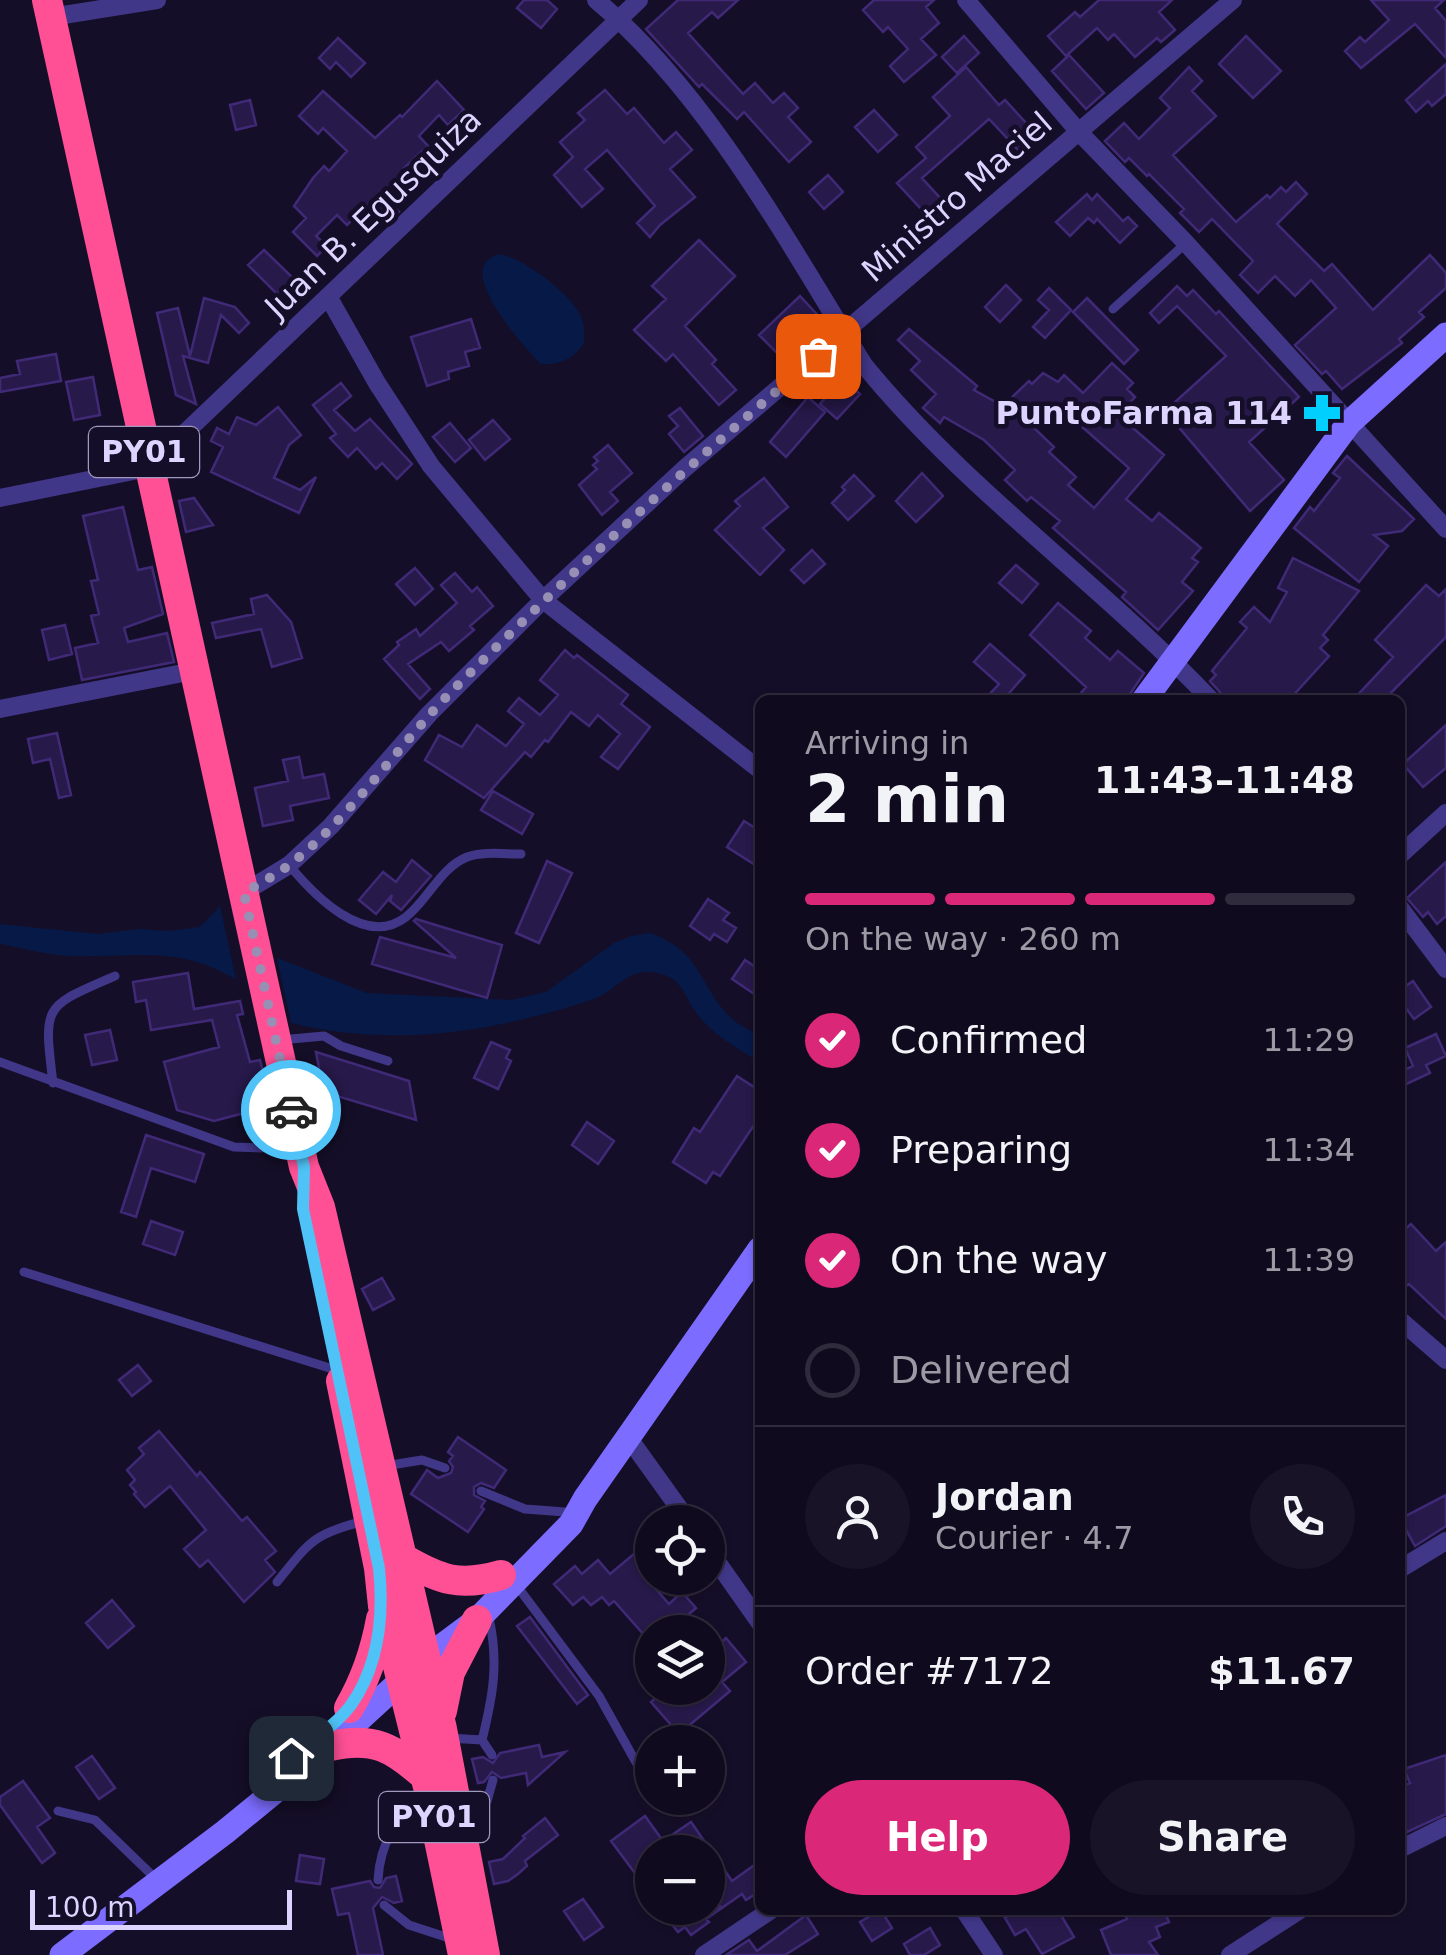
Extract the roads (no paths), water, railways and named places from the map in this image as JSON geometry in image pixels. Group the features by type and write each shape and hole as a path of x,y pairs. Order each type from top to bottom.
{"highway":[{"name":"PY01","path":"49,8 301,1154 320,1207 443,1734 462,1834 469,1950"},
{"name":"PY01","path":"301,1154 303,1209 339,1371 383,1606 469,1950"},
{"path":"404,1560 430,1574 460,1583 508,1579"},
{"path":"349,1708 375,1652 383,1606"},
{"path":"443,1734 442,1711 450,1672 482,1616"},
{"path":"330,1746 372,1742 399,1754 426,1781"}],"main road":[{"path":"1148,695 1349,423 1446,335"},
{"path":"77,1951 330,1746 398,1674 508,1579 575,1506 628,1438 755,1256"},
{"path":"424,1651 482,1616 508,1579"},
{"path":"208,1844 217,1824 233,1808 349,1708 398,1674"}],"street":[{"path":"49,8 157,0"},
{"path":"596,0 619,19 695,106 886,392 934,443 1206,695"},
{"name":"Juan B. Egusquiza","path":"148,468 640,0"},
{"path":"966,0 1078,131 1186,243 1446,529"},
{"name":"Ministro Maciel","path":"245,898 289,865 330,826 429,714 543,600 684,469 1233,0"},
{"path":"328,298 377,383 432,466 543,600 755,766"},
{"path":"0,498 148,468"},
{"path":"0,709 192,670"},
{"path":"1405,850 1446,813"},
{"path":"1405,915 1446,969"},
{"path":"1405,1324 1446,1360"},
{"path":"628,1438 677,1505"},
{"path":"1405,1565 1446,1541"},
{"path":"725,1573 755,1615"},
{"path":"1405,1846 1446,1826"},
{"path":"704,1955 764,1915"},
{"path":"967,1915 994,1955"},
{"path":"1230,1955 1292,1915"}],"lane":[{"path":"1113,309 1186,243"},
{"path":"289,865 327,904 351,919 382,926 406,917 464,858 478,854 521,854"},
{"path":"53,1083 48,1028 51,1013 60,1000 116,976"},
{"path":"278,1040 324,1036 341,1046 388,1060"},
{"path":"0,1062 234,1147 301,1154"},
{"path":"24,1272 339,1371"},
{"path":"382,1466 422,1460 445,1468"},
{"path":"481,1491 525,1509 575,1506"},
{"path":"277,1582 306,1546 326,1530 369,1520"},
{"path":"508,1579 599,1696 635,1760"},
{"path":"482,1616 495,1647 496,1677 482,1740"},
{"path":"443,1734 482,1740 492,1755"},
{"path":"462,1834 486,1802 494,1780"},
{"path":"378,1880 380,1854 389,1835 426,1781"},
{"path":"58,1811 95,1820 160,1883"},
{"path":"384,1905 409,1925 469,1950"}],"water":[{"path":"501,254 548,280 577,309 584,325 584,343 571,357 541,364 507,325 486,289 483,273 487,261"},
{"path":"220,906 236,980 195,961 175,957 60,955 0,944 0,924 98,934 138,929 167,931 200,927"},
{"path":"650,933 680,949 732,1019 755,1033 755,1060 709,1027 676,982 654,972 634,974 591,1000 517,1021 442,1033 367,1034 291,1023 277,958 367,993 511,1000 546,992 614,943"}],"place":[{"name":"PuntoFarma 114","path":"1322,413"}]}
